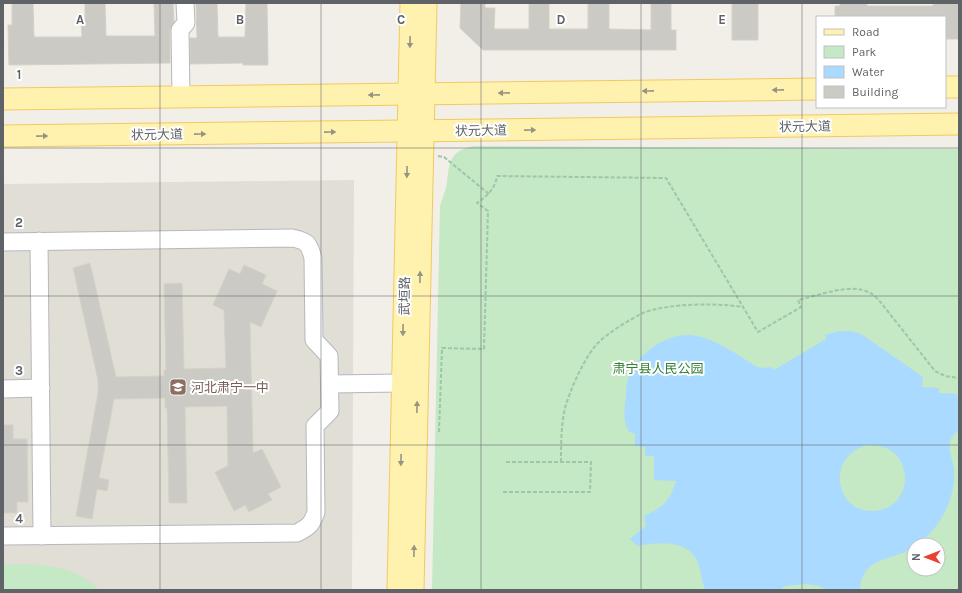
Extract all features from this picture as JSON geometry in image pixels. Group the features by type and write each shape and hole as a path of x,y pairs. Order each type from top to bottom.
{"main road":[{"name":"武垣路","path":"411,3 417,94"},
{"name":"武垣路","path":"398,590 402,383 417,94 426,3"},
{"path":"946,87 959,87"},
{"path":"3,99 816,89"},
{"name":"状元大道","path":"3,136 959,124"},
{"name":"武垣路","path":"413,590 423,156 416,131"}],"lane":[{"path":"181,97 180,30 186,23 185,3"},
{"path":"3,242 292,238 305,241 310,247 313,258 314,340 329,356 330,384 330,410 315,426 316,512 308,528 297,533 3,536"},
{"path":"39,241 42,536"},
{"path":"330,384 402,383"},
{"path":"3,388 41,388"}],"path":[{"path":"423,156 444,157 489,194"},
{"path":"440,432 442,348 484,349 488,212 478,202 489,194 496,183 497,176 666,178 758,332 801,307 798,300 845,289 870,292 878,299 934,371 945,376 959,378"},
{"path":"561,462 562,426 565,408 573,384 596,344 609,333 644,313 682,306 727,305 743,307"},
{"path":"503,492 590,492 590,462 504,462"}],"shaded area":[{"name":"河北肃宁一中","path":"354,180 352,590 3,590 3,184"}],"green space":[{"name":"肃宁县人民公园","path":"473,146 959,149 959,590 432,590 440,206 446,188 451,161 458,152"},
{"path":"3,564 42,565 66,570 89,581 99,590 3,590"}],"water":[{"path":"839,331 850,331 861,334 923,377 922,387 939,388 939,393 957,394 957,397 959,397 959,430 952,437 950,445 954,469 952,491 945,512 933,530 926,537 906,537 906,551 872,565 866,571 862,579 860,590 827,590 819,586 805,584 786,586 779,590 705,590 698,563 694,555 688,550 680,546 663,543 637,546 630,539 646,526 644,516 665,503 671,494 676,481 654,480 654,456 645,456 645,447 635,446 635,433 629,432 626,423 624,411 627,381 633,368 639,360 661,342 670,338 689,335 698,336 716,342 757,367 772,367 774,370 826,339 825,335","holes":["867,445 883,447 895,454 902,464 905,476 904,488 898,499 888,507 874,511 861,509 851,503 844,494 840,483 840,472 845,461 854,451"]}],"building":[{"path":"12,3 33,3 34,37 82,37 81,20 85,20 85,3 105,3 106,36 155,36 154,3 173,3 174,22 170,30 170,63 9,65 8,25 12,25"},
{"path":"196,3 217,3 218,37 245,37 246,3 267,3 268,65 243,65 243,63 190,64 190,38 197,38"},
{"path":"461,3 485,3 485,8 495,8 494,29 529,29 529,3 549,3 549,29 588,29 588,3 609,3 609,29 651,30 651,3 671,3 671,30 676,30 676,50 483,50 460,28"},
{"path":"732,3 758,3 758,40 732,40"},
{"path":"840,3 867,3 867,6 933,6 933,3 959,3 959,39 946,39 946,16 835,16 835,6 840,6"},
{"path":"90,263 116,377 164,376 164,370 166,370 164,284 182,283 184,369 226,368 224,310 213,305 229,269 240,274 244,265 266,275 262,284 277,291 261,327 250,322 253,453 262,449 281,487 268,494 272,500 249,512 245,505 234,511 215,472 228,466 227,406 185,407 187,503 169,503 167,408 165,408 165,398 114,399 99,478 109,480 107,491 97,489 92,519 76,516 98,393 98,380 73,268"},
{"path":"3,425 13,425 13,439 27,439 28,502 17,502 17,513 3,513"}],"place":[{"name":"河北肃宁一中","path":"178,387"}]}
